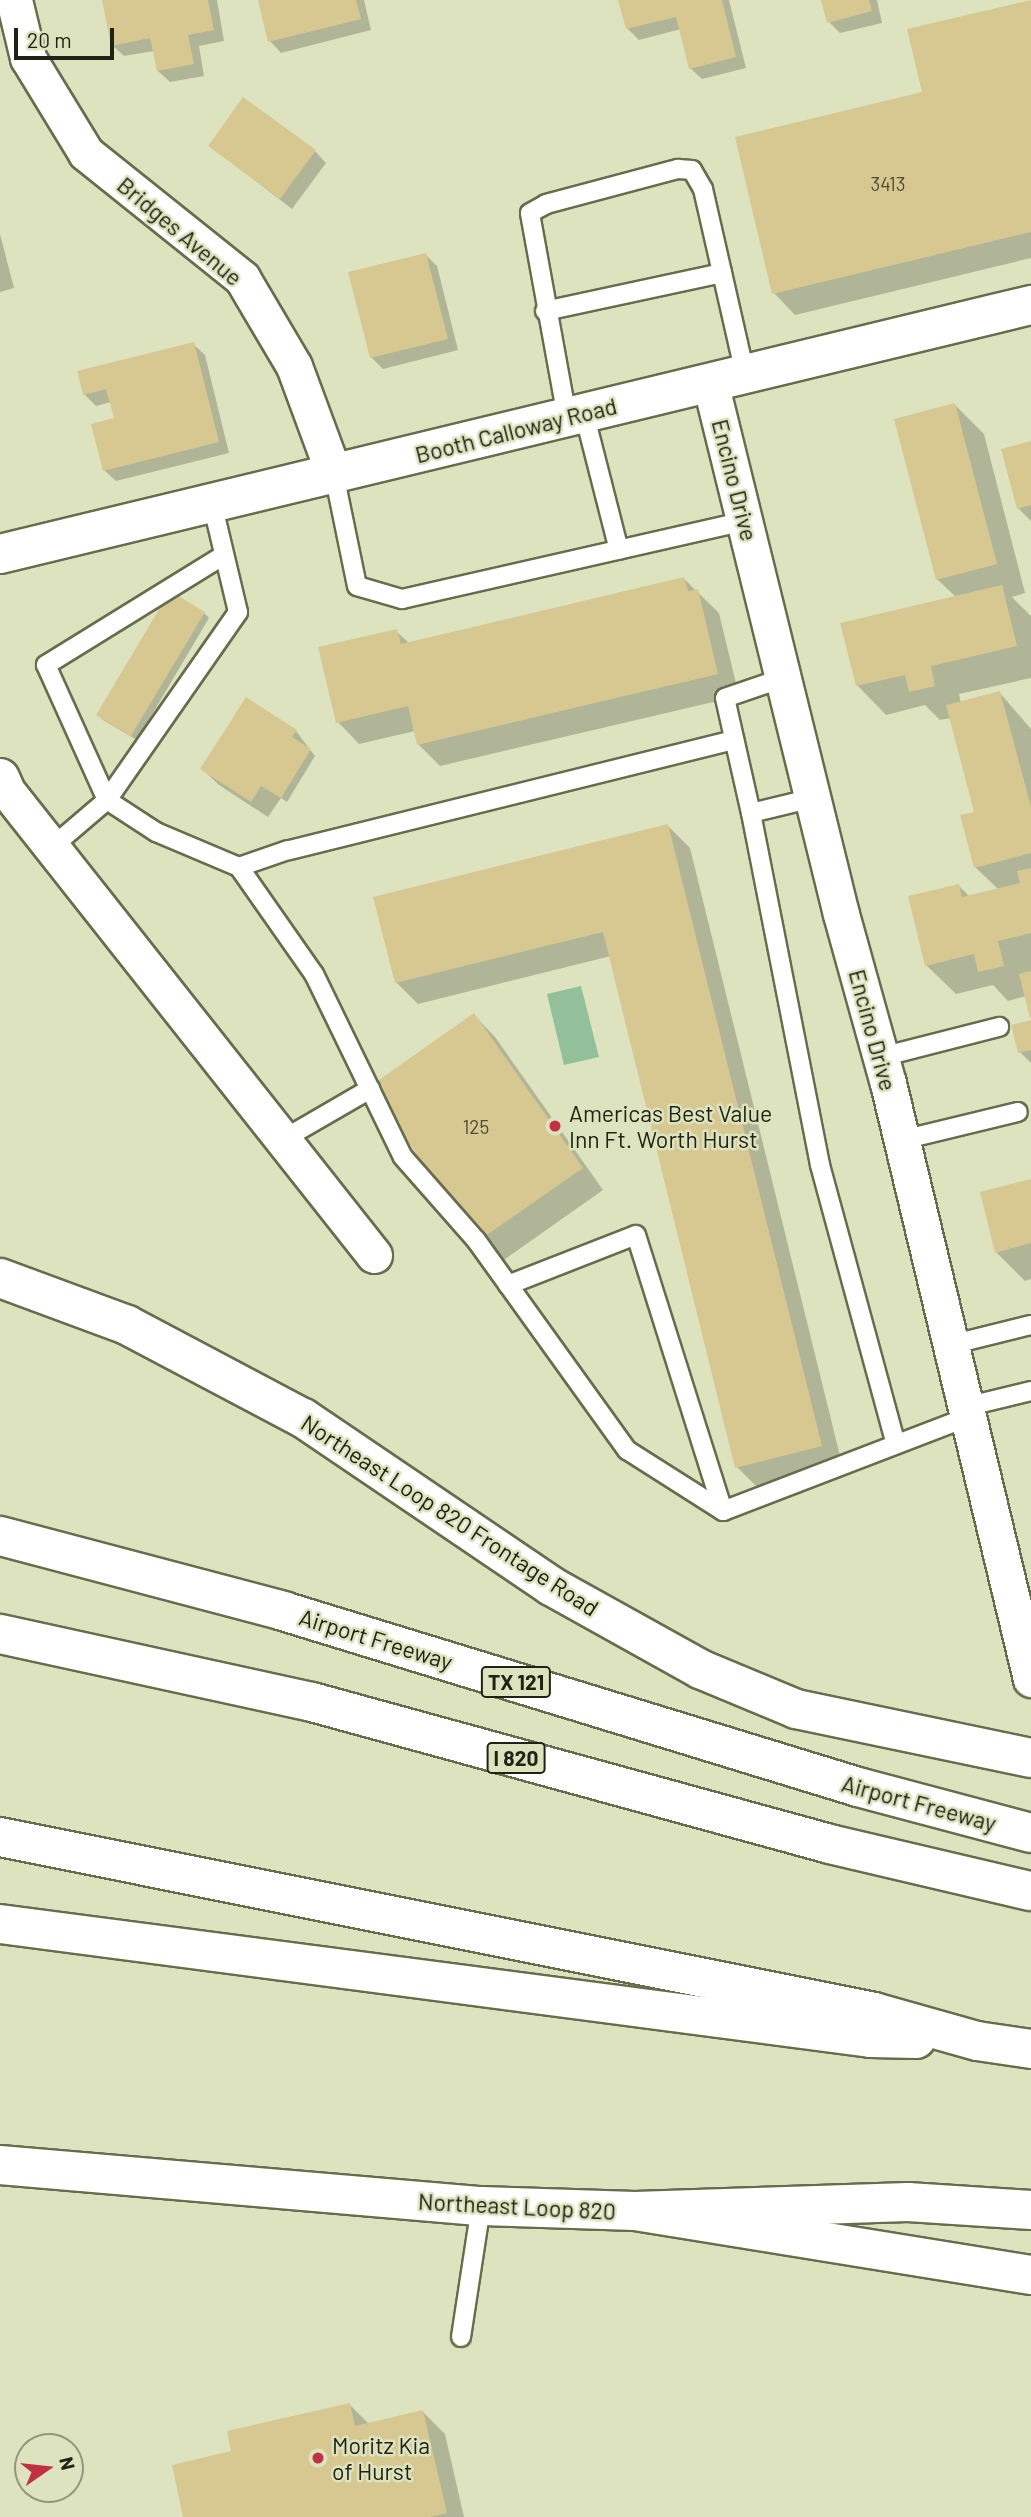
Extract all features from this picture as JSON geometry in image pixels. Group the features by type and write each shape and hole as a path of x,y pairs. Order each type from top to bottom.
{"main road":[{"name":"Booth Calloway Road","path":"0,554 1031,305"},
{"name":"Northeast Loop 820 Frontage Road","path":"0,1278 127,1325 303,1418 551,1586 700,1669 796,1709 1031,1758"},
{"name":"Airport Freeway","path":"0,1536 283,1611 858,1787 1031,1833"},
{"name":"I 820","path":"0,1634 312,1702 830,1844 1031,1891"},
{"path":"0,1837 874,2012 977,2040 1031,2049"},
{"path":"0,1924 871,2038 977,2040"},
{"name":"Northeast Loop 820","path":"8,2166 481,2206 635,2211 1031,2275"},
{"path":"635,2211 908,2202 1031,2210"}],"street":[{"name":"Bridges Avenue","path":"14,0 29,58 86,153 242,278 294,366 334,474"},
{"name":"Encino Drive","path":"728,378 745,521 813,798 902,1140 966,1412 1024,1617 1031,1679"},
{"path":"2,783 373,1255"}],"lane":[{"path":"619,550 575,415 545,311 530,213 546,204 678,169 692,170 703,189 722,273 728,378"},
{"path":"545,311 722,273"},
{"path":"334,474 357,586 402,598 745,521"},
{"path":"52,847 107,800 238,612 212,503"},
{"path":"224,555 46,665 107,800 156,832 239,867 314,974 403,1157 508,1285 627,1450 723,1511"},
{"path":"783,678 725,698 751,813 821,1165 896,1444"},
{"path":"239,867 288,850 734,740"},
{"path":"751,813 813,798"},
{"path":"881,1057 999,1027"},
{"path":"282,1140 370,1089"},
{"path":"902,1140 1018,1112"},
{"path":"508,1285 636,1236 723,1511"},
{"path":"950,1345 1031,1325"},
{"path":"723,1511 896,1444 966,1412 1031,1391"},
{"path":"461,2337 481,2206"}],"shaded area":[{"path":"581,986 599,1057 564,1065 547,994"}],"building":[{"path":"102,0 208,0 214,30 188,35 194,64 157,71 150,38 111,46"},
{"path":"258,0 356,0 361,19 268,42"},
{"path":"618,0 722,0 736,57 689,69 676,17 626,29"},
{"path":"821,0 869,0 872,11 827,23"},
{"path":"1031,0 1031,232 772,294 735,137 922,92 907,29"},
{"path":"243,97 316,150 280,199 208,146"},
{"path":"426,253 448,339 370,358 348,272"},
{"path":"194,342 219,442 103,471 91,424 114,418 106,389 83,395 77,371"},
{"path":"955,403 997,564 936,580 894,419"},
{"path":"1031,441 1031,505 1017,509 1001,449"},
{"path":"684,577 688,591 698,589 718,674 417,745 408,706 336,723 318,647 397,629 401,644"},
{"path":"1002,585 1017,646 931,666 935,686 909,692 905,675 856,686 840,623"},
{"path":"170,591 205,612 131,736 96,715"},
{"path":"1000,691 1031,807 1031,853 974,868 960,815 974,812 946,705"},
{"path":"246,697 297,730 292,737 311,749 281,798 261,786 251,802 200,769"},
{"path":"668,824 822,1446 735,1468 603,932 395,983 373,897"},
{"path":"1031,868 1031,933 998,941 1004,966 978,972 974,954 925,966 908,896 959,884 962,897 1020,883 1017,871"},
{"path":"1031,971 1031,1018 1030,1018 1019,974"},
{"path":"474,1013 583,1168 478,1241 369,1087"},
{"path":"1031,1020 1031,1050 1018,1053 1011,1025"},
{"path":"1031,1179 1031,1243 995,1253 980,1192"},
{"name":"Moritz Kia of Hurst","path":"350,2403 355,2426 423,2410 447,2513 430,2517 183,2517 172,2465 231,2451 227,2431"}],"place":[{"name":"Americas Best Value Inn Ft. Worth Hurst","path":"555,1126"},
{"name":"Moritz Kia of Hurst","path":"318,2458"}]}
